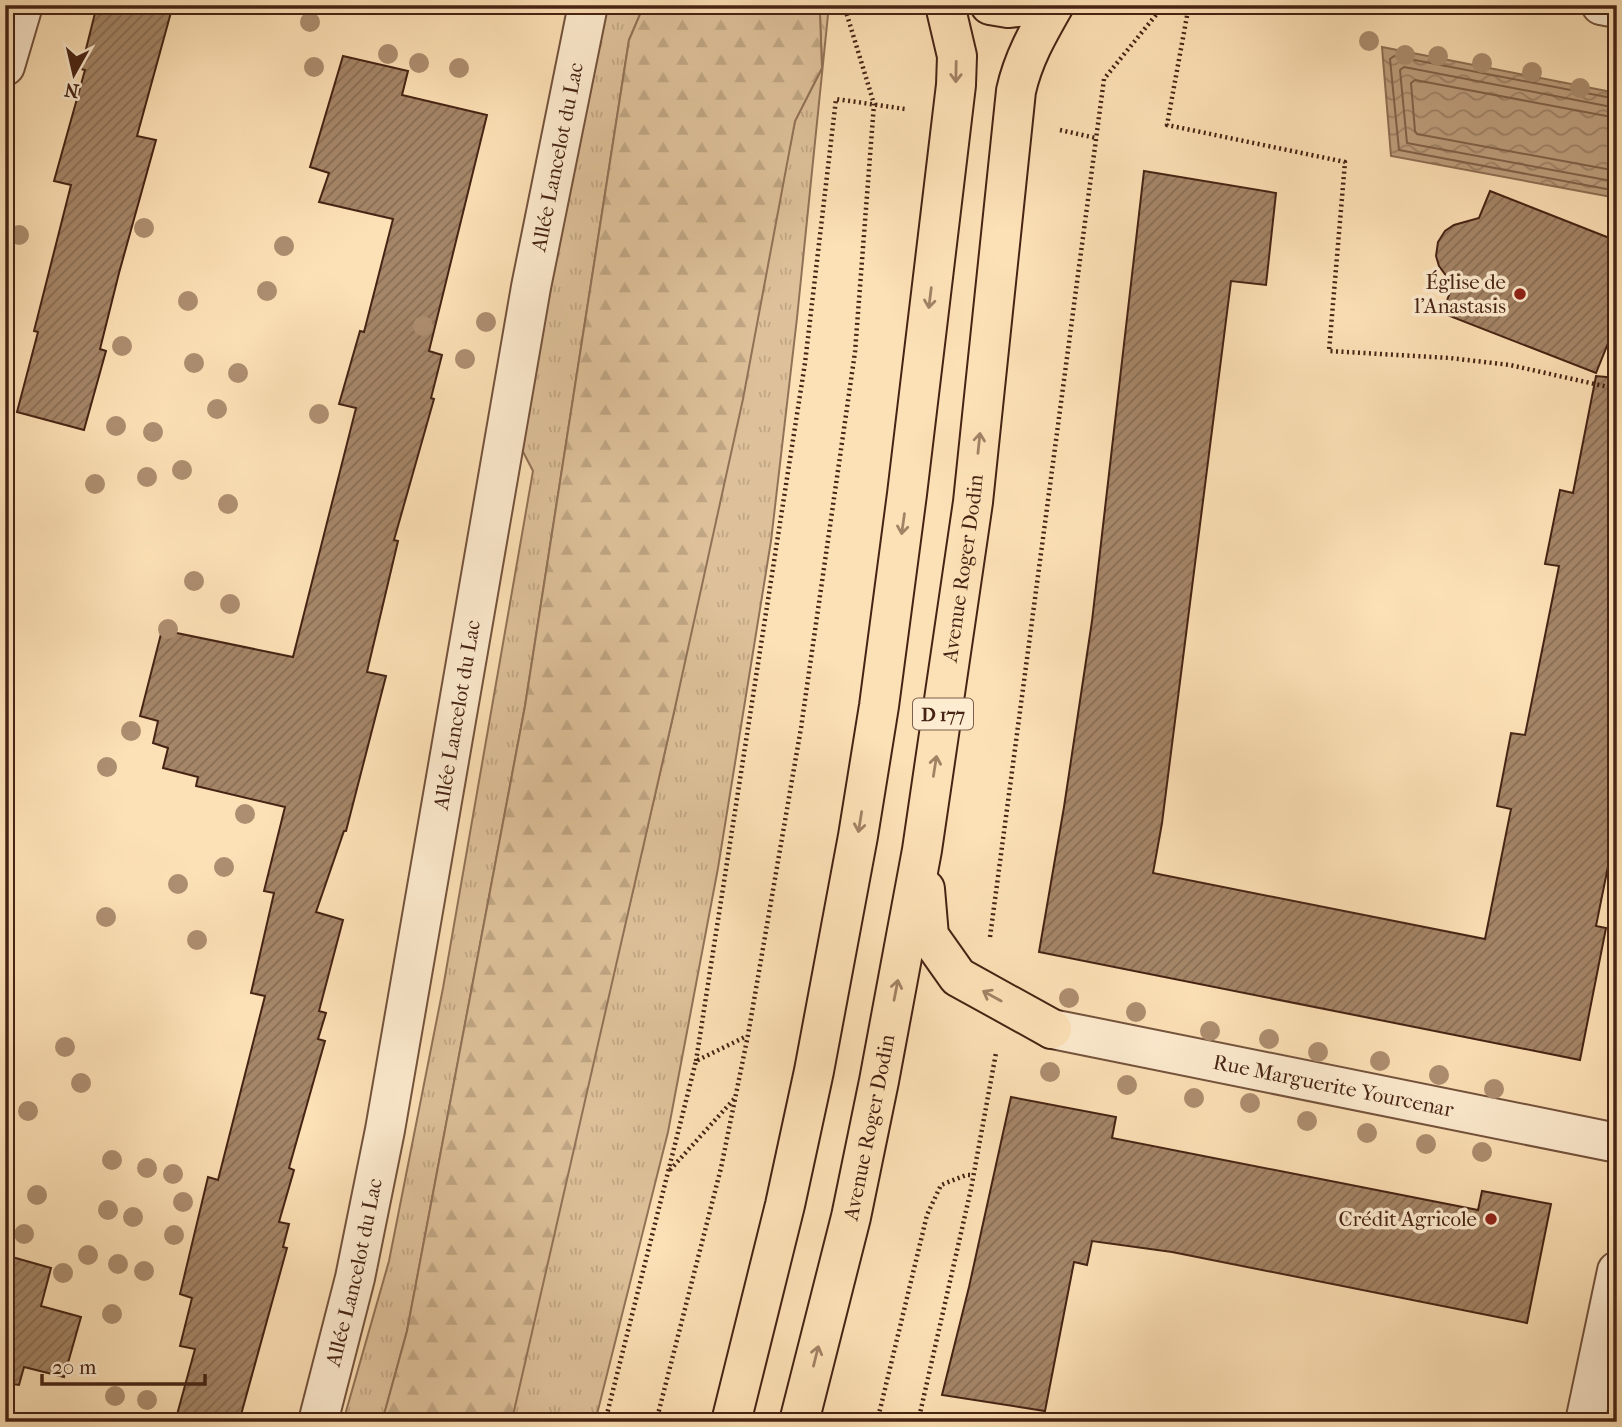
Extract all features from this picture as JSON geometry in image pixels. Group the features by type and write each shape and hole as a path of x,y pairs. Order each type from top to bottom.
{"main road":[{"path":"731,1422 785,1205 814,1071 877,719 956,85 957,56 945,5"},
{"path":"990,5 1008,8 1039,5"},
{"name":"Avenue Roger Dodin","path":"799,1422 851,1217 880,1081 922,850 973,502 1016,90 1021,67 1054,5"},
{"path":"922,850 929,936 958,977 1052,1028"}],"street":[{"path":"5,66 23,5"},
{"name":"Allée Lancelot du Lac","path":"318,1422 355,1278 385,1130 531,286 588,5"},
{"path":"1601,5 1617,8"},
{"name":"Rue Marguerite Yourcenar","path":"1052,1028 1617,1143"},
{"path":"1585,1422 1617,1271"}],"path":[{"path":"656,1422 705,1231 748,1035 801,728 855,352 874,104 844,5"},
{"path":"918,1422 973,1175 997,1047 985,980 1104,79 1164,5"},
{"path":"1189,5 1167,125 1345,162 1329,351 1450,358 1510,365 1617,389"},
{"path":"605,1422 696,1061 805,363 836,99 874,104"},
{"path":"696,1061 748,1035"},
{"path":"667,1173 735,1098"},
{"path":"877,1422 927,1215 941,1185 973,1175"}],"green space":[{"path":"604,5 644,5 629,40 525,706 407,1331 382,1422 343,1422 389,1261 443,988 533,471 518,442"},
{"path":"644,5 816,5 820,15 822,68 795,121 743,399 514,1411 510,1422 382,1422 407,1331 525,706 629,40"},
{"path":"816,5 829,5 771,541 718,868 668,1132 595,1422 510,1422 674,712 795,121 822,68 820,15"}],"water":[{"path":"1382,47 1617,93 1617,198 1391,156"}],"building":[{"path":"97,5 173,5 137,136 156,140 100,349 106,351 84,430 17,412 38,332 34,331 71,185 54,181 85,70 81,69"},
{"path":"343,56 408,71 402,95 487,115 429,351 442,355 431,398 434,399 394,540 398,541 367,672 386,676 346,831 316,912 343,920 319,1011 326,1013 318,1039 325,1041 289,1168 294,1170 279,1222 289,1224 283,1247 287,1248 239,1422 175,1422 195,1349 180,1346 192,1298 180,1294 208,1177 218,1180 265,996 251,993 274,893 264,891 285,807 196,786 198,777 163,768 168,748 153,743 158,721 140,716 162,630 293,657 356,408 339,404 360,331 364,332 393,219 319,202 329,173 310,167"},
{"path":"1144,171 1276,193 1266,285 1231,281 1162,823 1153,873 1485,939 1511,809 1497,806 1511,733 1525,735 1559,566 1545,564 1560,490 1573,493 1596,376 1617,378 1617,822 1596,926 1606,928 1580,1060 1039,952 1092,621"},
{"name":"Église de l’Anastasis","path":"1490,191 1617,241 1617,321 1596,373 1442,313 1453,285 1439,266 1436,256 1438,242 1445,231 1454,225 1479,218"},
{"path":"1011,1097 1116,1117 1112,1138 1478,1210 1482,1191 1551,1204 1527,1323 1172,1252 1092,1241 1087,1265 1074,1262 1045,1411 942,1395"},
{"path":"5,1255 51,1268 41,1306 81,1317 64,1377 24,1367 19,1385 5,1383"}],"place":[{"name":"Église de l’Anastasis","path":"1520,294"},
{"name":"Crédit Agricole","path":"1491,1219"}]}
